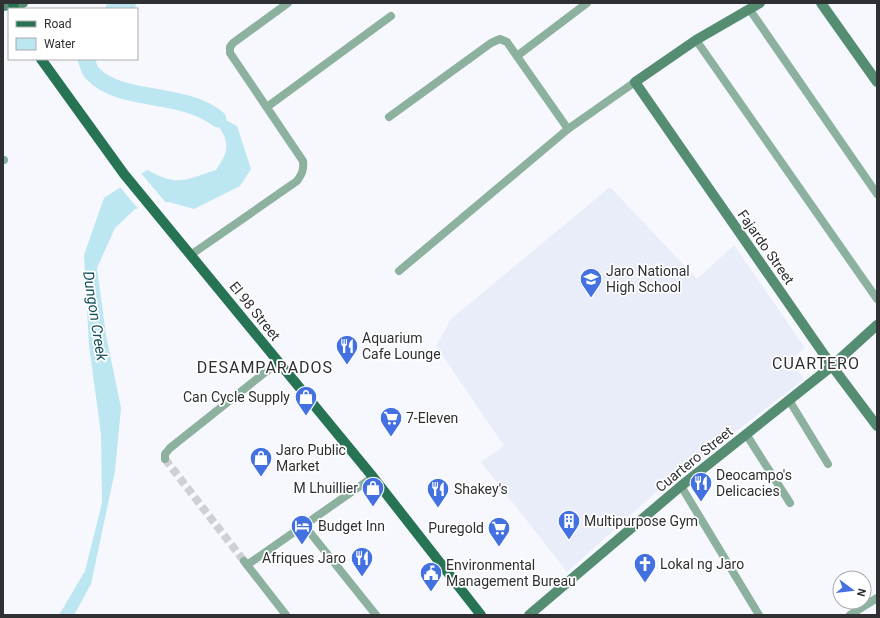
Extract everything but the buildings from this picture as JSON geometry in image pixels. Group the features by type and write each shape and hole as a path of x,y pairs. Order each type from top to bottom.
{"main road":[{"name":"El 98 Street","path":"42,60 124,174 192,254 278,362 373,477 481,615"}],"street":[{"path":"192,254 296,181 304,168 303,161 230,53 230,47 288,3"},
{"path":"517,56 587,3"},
{"path":"399,271 568,129 696,40 760,3"},
{"path":"821,3 877,82"},
{"path":"750,10 877,194"},
{"path":"267,107 391,16"},
{"path":"389,117 491,43 500,39 507,42 568,129"},
{"path":"696,40 877,299"},
{"name":"Fajardo Street","path":"635,82 832,366 876,424"},
{"name":"Cuartero Street","path":"529,615 681,486 832,366 877,325"},
{"path":"165,456 278,362"},
{"path":"789,400 828,464"},
{"path":"746,434 790,503"},
{"path":"286,615 245,563 304,525 373,477"},
{"path":"681,486 759,615"},
{"path":"304,525 376,615"},
{"path":"850,615 877,598"}],"shaded area":[{"path":"610,187 697,279 734,245 805,348 790,360 804,379 653,495 567,572 481,462 504,446 436,346 451,319"}],"water":[{"path":"200,106 237,126 251,169 240,186 194,209 169,202 135,209 115,228 97,268 106,335 121,408 115,471 91,584 74,615 59,615 85,571 102,503 101,434 89,345 84,255 104,198 147,170 167,179 182,180 216,170 222,161 226,150 225,138 218,126"}],"pier":[{"path":"140,172 167,204 139,210 119,186"}],"waterway":[{"name":"Dungon Creek","path":"116,8 128,3"},
{"name":"Dungon Creek","path":"86,60 91,72 104,83 135,94 187,104 203,110 218,119"}],"tunnel":[{"path":"165,459 244,561"}],"place":[{"name":"Jaro National High School","path":"591,298"},
{"name":"Aquarium Cafe Lounge","path":"347,366"},
{"name":"Can Cycle Supply","path":"306,416"},
{"name":"7-Eleven","path":"391,438"},
{"name":"Jaro Public Market","path":"261,478"},
{"name":"Deocampo's Delicacies","path":"701,502"},
{"name":"M Lhuillier","path":"373,508"},
{"name":"Shakey's","path":"438,508"},
{"name":"Multipurpose Gym","path":"569,540"},
{"name":"Budget Inn","path":"302,546"},
{"name":"Puregold","path":"499,548"},
{"name":"Afriques Jaro","path":"362,578"},
{"name":"Lokal ng Jaro","path":"645,584"},
{"name":"Environmental Management Bureau","path":"431,592"}],"district":[{"name":"CUARTERO","path":"816,363"},
{"name":"DESAMPARADOS","path":"265,367"}]}
